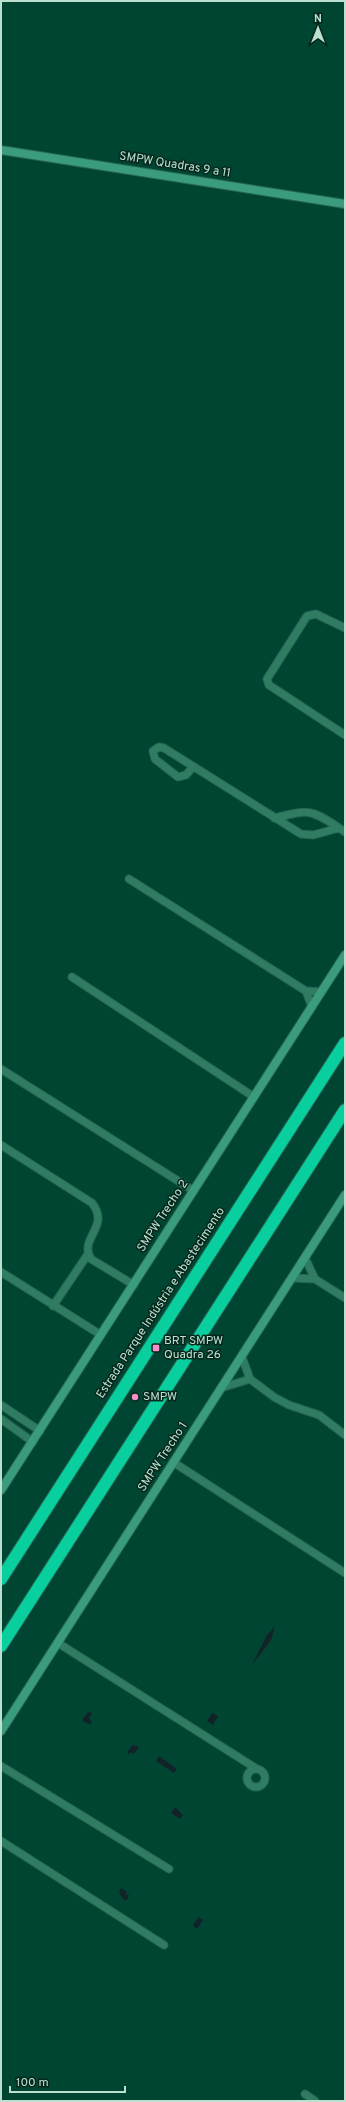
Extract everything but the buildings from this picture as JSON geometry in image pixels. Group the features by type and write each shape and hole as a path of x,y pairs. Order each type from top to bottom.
{"highway":[{"path":"322,1078 345,1032"},
{"name":"Estrada Parque Indústria e Abastecimento","path":"1,1579 345,1043"},
{"path":"1,1646 345,1110"}],"street":[{"name":"SMPW Quadras 9 a 11","path":"1,150 345,204"},
{"path":"345,628 316,614 307,616 267,679 269,685 345,734"},
{"path":"193,767 186,775 178,777 155,759 153,751 159,747 164,748 274,818 306,836 342,830"},
{"path":"274,818 306,811 321,816 342,830"},
{"path":"129,878 306,991 321,992"},
{"name":"SMPW Trecho 2","path":"1,1490 345,955"},
{"path":"72,977 254,1097"},
{"path":"306,991 312,1007"},
{"path":"1,1069 194,1191"},
{"path":"1,1145 97,1210 99,1223 89,1241 88,1254 52,1306"},
{"name":"SMPW Trecho 1","path":"1,1731 345,1195"},
{"path":"88,1254 92,1259 134,1285"},
{"path":"305,1258 315,1279"},
{"path":"1,1272 52,1306 101,1335"},
{"path":"293,1278 315,1279 345,1298"},
{"path":"242,1357 250,1379 274,1397 289,1405 319,1415 345,1435"},
{"path":"221,1388 250,1379"},
{"path":"1,1405 40,1431"},
{"path":"1,1419 33,1442"},
{"path":"173,1462 345,1573"},
{"path":"58,1644 257,1769"},
{"path":"2,1765 169,1869"},
{"path":"1,1841 164,1944"},
{"path":"305,2094 315,2101"}],"water":[{"path":"275,1626 271,1640 252,1665 267,1635"},
{"path":"89,1711 92,1714 89,1718 92,1722 91,1724 82,1720"},
{"path":"212,1713 218,1716 213,1725 207,1721"},
{"path":"132,1745 139,1747 134,1754 131,1752 130,1754 127,1753"},
{"path":"159,1756 177,1769 174,1773 156,1761"},
{"path":"175,1807 183,1815 180,1819 171,1813"},
{"path":"121,1888 127,1892 125,1895 129,1894 127,1900 124,1900 119,1893"},
{"path":"198,1917 203,1920 197,1929 193,1926"}],"place":[{"name":"BRT SMPW Quadra 26","path":"156,1348"},
{"name":"SMPW","path":"135,1397"}]}
